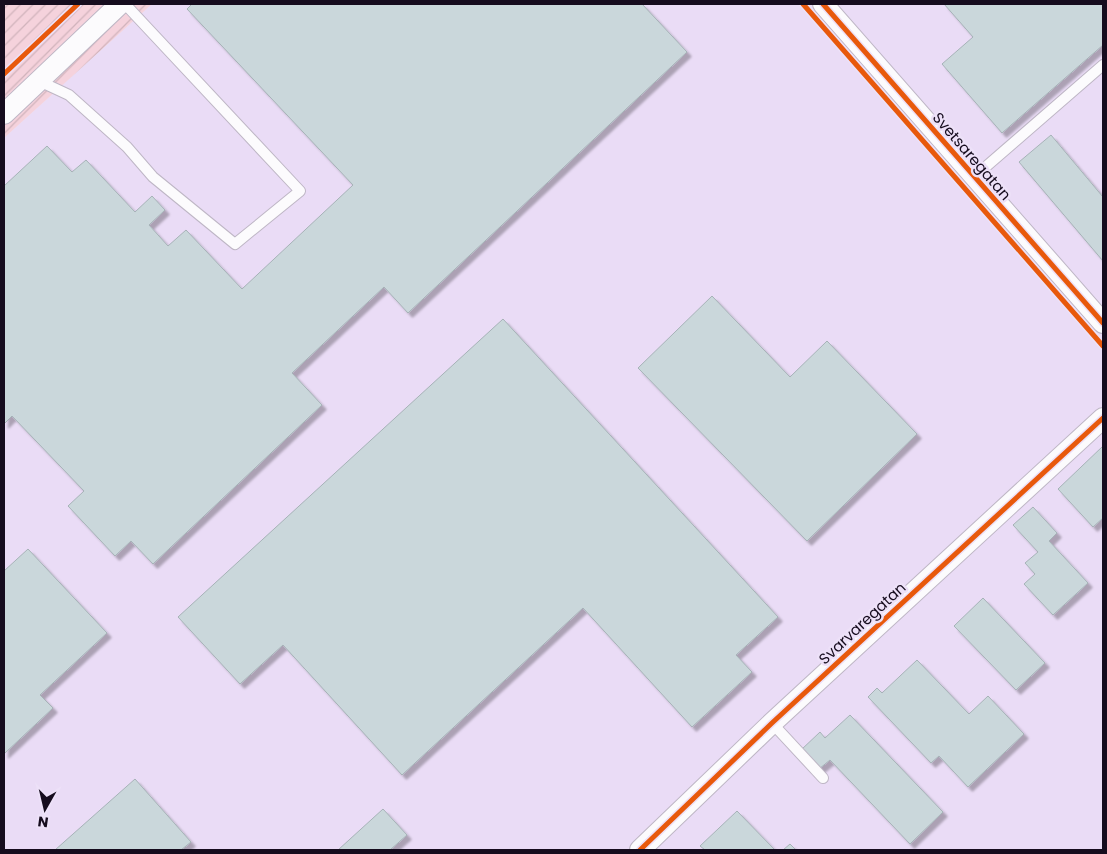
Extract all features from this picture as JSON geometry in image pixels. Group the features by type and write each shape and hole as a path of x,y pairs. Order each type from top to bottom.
{"street":[{"path":"4,114 120,4"},
{"name":"Svetsaregatan","path":"824,4 1103,323"},
{"name":"Svarvaregatan","path":"646,848 772,724 1103,418"}],"lane":[{"path":"38,81 69,95 127,147 153,177 234,244 300,191 125,4"},
{"path":"974,177 1103,64"},
{"path":"772,724 823,778"}],"shaded area":[{"path":"4,4 152,4 4,138"},
{"path":"152,4 1103,4 1103,850 4,850 4,138"}],"building":[{"path":"192,4 642,4 687,52 408,313 384,287 292,373 322,405 153,564 131,541 115,556 68,506 84,491 12,416 4,424 4,186 47,146 72,172 86,160 135,212 152,196 165,210 149,225 168,246 186,230 242,289 353,185 187,9"},
{"path":"944,4 1103,4 1103,45 1002,133 942,64 973,37"},
{"path":"1051,135 1103,197 1103,261 1019,162"},
{"path":"712,296 790,377 827,341 917,434 807,541 638,368"},
{"path":"503,319 778,617 736,655 752,672 692,727 583,608 402,775 283,645 240,684 178,617"},
{"path":"1103,446 1103,518 1093,527 1058,489"},
{"path":"1033,507 1057,533 1049,541 1088,583 1053,615 1024,584 1035,574 1025,563 1038,552 1013,525"},
{"path":"28,549 107,633 40,695 53,708 4,754 4,571"},
{"path":"983,598 1045,663 1016,690 954,626"},
{"path":"917,660 969,714 988,696 1024,734 968,787 939,756 931,763 868,697 877,688 882,693"},
{"path":"850,715 943,812 910,844 830,760 819,769 801,750 820,732 825,738"},
{"path":"135,779 191,842 181,850 55,850"},
{"path":"383,809 407,835 390,850 338,850"},
{"path":"737,811 775,850 705,850 700,846"},
{"path":"790,844 796,850 783,850"}],"cycle path":[{"path":"4,74 78,4"},
{"path":"803,4 1103,346"},
{"path":"823,4 1103,323"},
{"path":"640,850 772,723 1103,418"}]}
